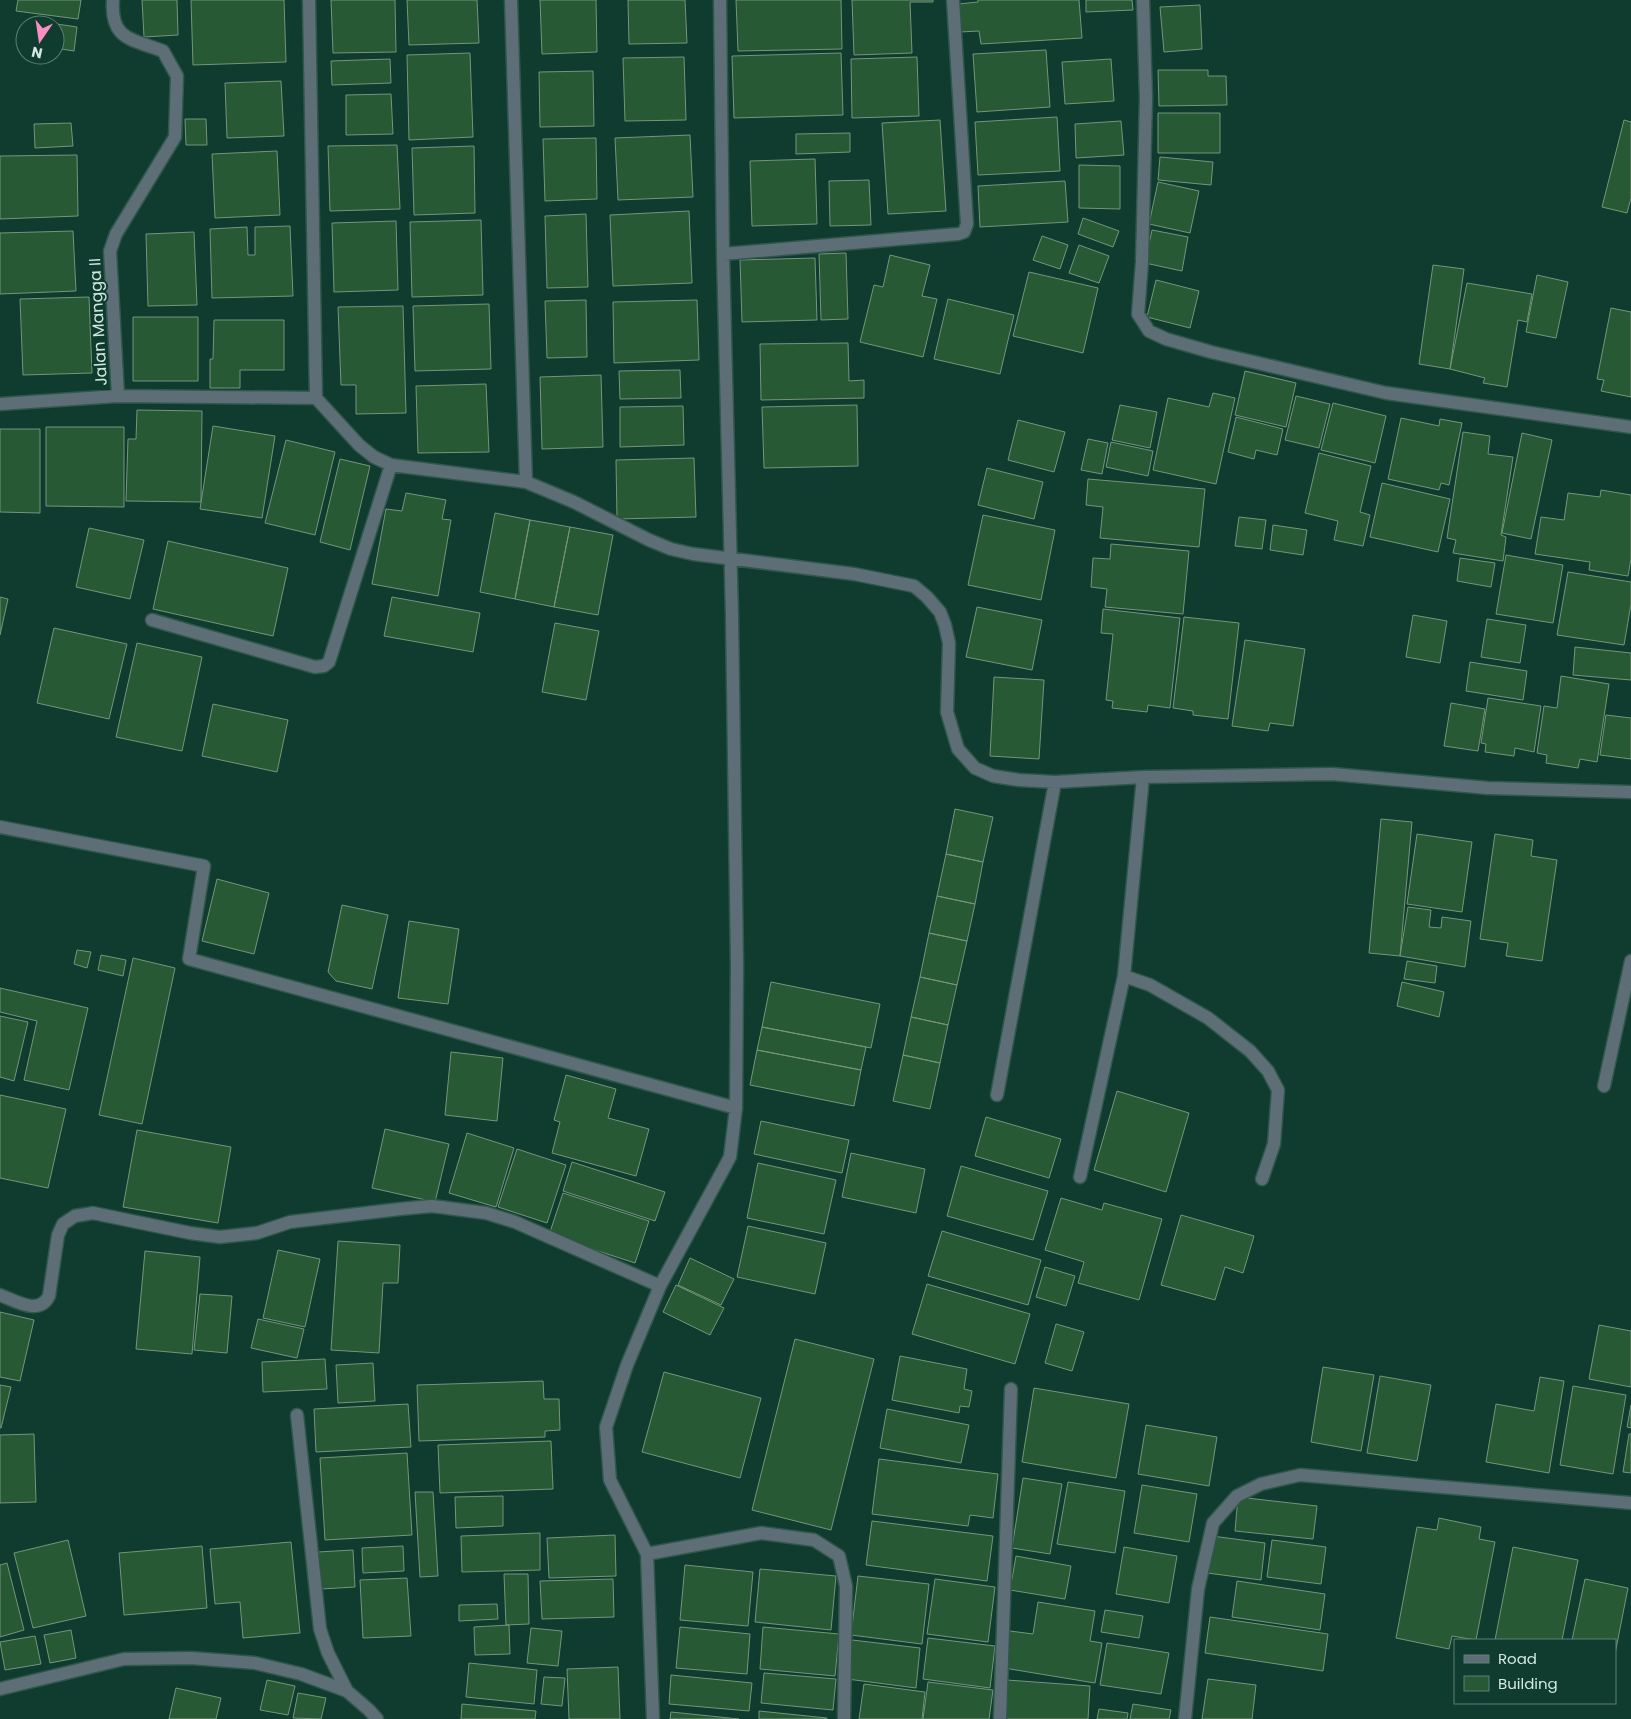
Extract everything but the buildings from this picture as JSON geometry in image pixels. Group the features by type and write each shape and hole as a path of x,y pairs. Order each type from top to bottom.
{"street":[{"name":"Jalan Mangga II","path":"113,0 116,29 130,39 163,50 177,76 175,137 116,234 110,250 118,396"},
{"path":"309,0 316,398 359,445 374,457 391,464 526,482 574,502 670,549 693,554 854,574 914,586 927,596 940,612 945,625 949,643 947,712 958,749 975,768 993,776 1055,782 1143,777 1332,774 1488,788 1631,792"},
{"path":"511,0 526,482"},
{"path":"653,1719 646,1554 610,1480 606,1427 627,1365 660,1286 730,1157 736,1108 737,964 732,616 722,254 720,0"},
{"path":"722,254 964,232 967,224 953,0"},
{"path":"1143,0 1146,98 1142,262 1138,314 1149,331 1166,339 1211,352 1386,393 1631,427"},
{"path":"0,404 118,396 316,398"},
{"path":"152,620 315,666 324,666 329,662 391,464"},
{"path":"1080,1176 1124,976 1143,777"},
{"path":"997,1095 1055,782"},
{"path":"0,828 204,866 189,959 736,1108"},
{"path":"1604,1086 1631,961"},
{"path":"1124,976 1150,985 1208,1018 1250,1051 1268,1071 1278,1090 1274,1144 1262,1179"},
{"path":"0,1294 28,1306 40,1306 46,1302 49,1296 58,1234 63,1224 75,1216 93,1213 190,1233 220,1237 257,1233 290,1222 432,1206 486,1214 515,1222 660,1286"},
{"path":"1000,1719 1011,1389"},
{"path":"296,1416 320,1629 328,1653 347,1691"},
{"path":"1185,1719 1198,1589 1213,1523 1237,1496 1262,1484 1300,1476 1631,1503"},
{"path":"646,1554 761,1534 814,1540 839,1556 846,1586 844,1719"},
{"path":"0,1689 124,1659 191,1658 256,1663 301,1674 347,1691 369,1710 376,1719"}]}
